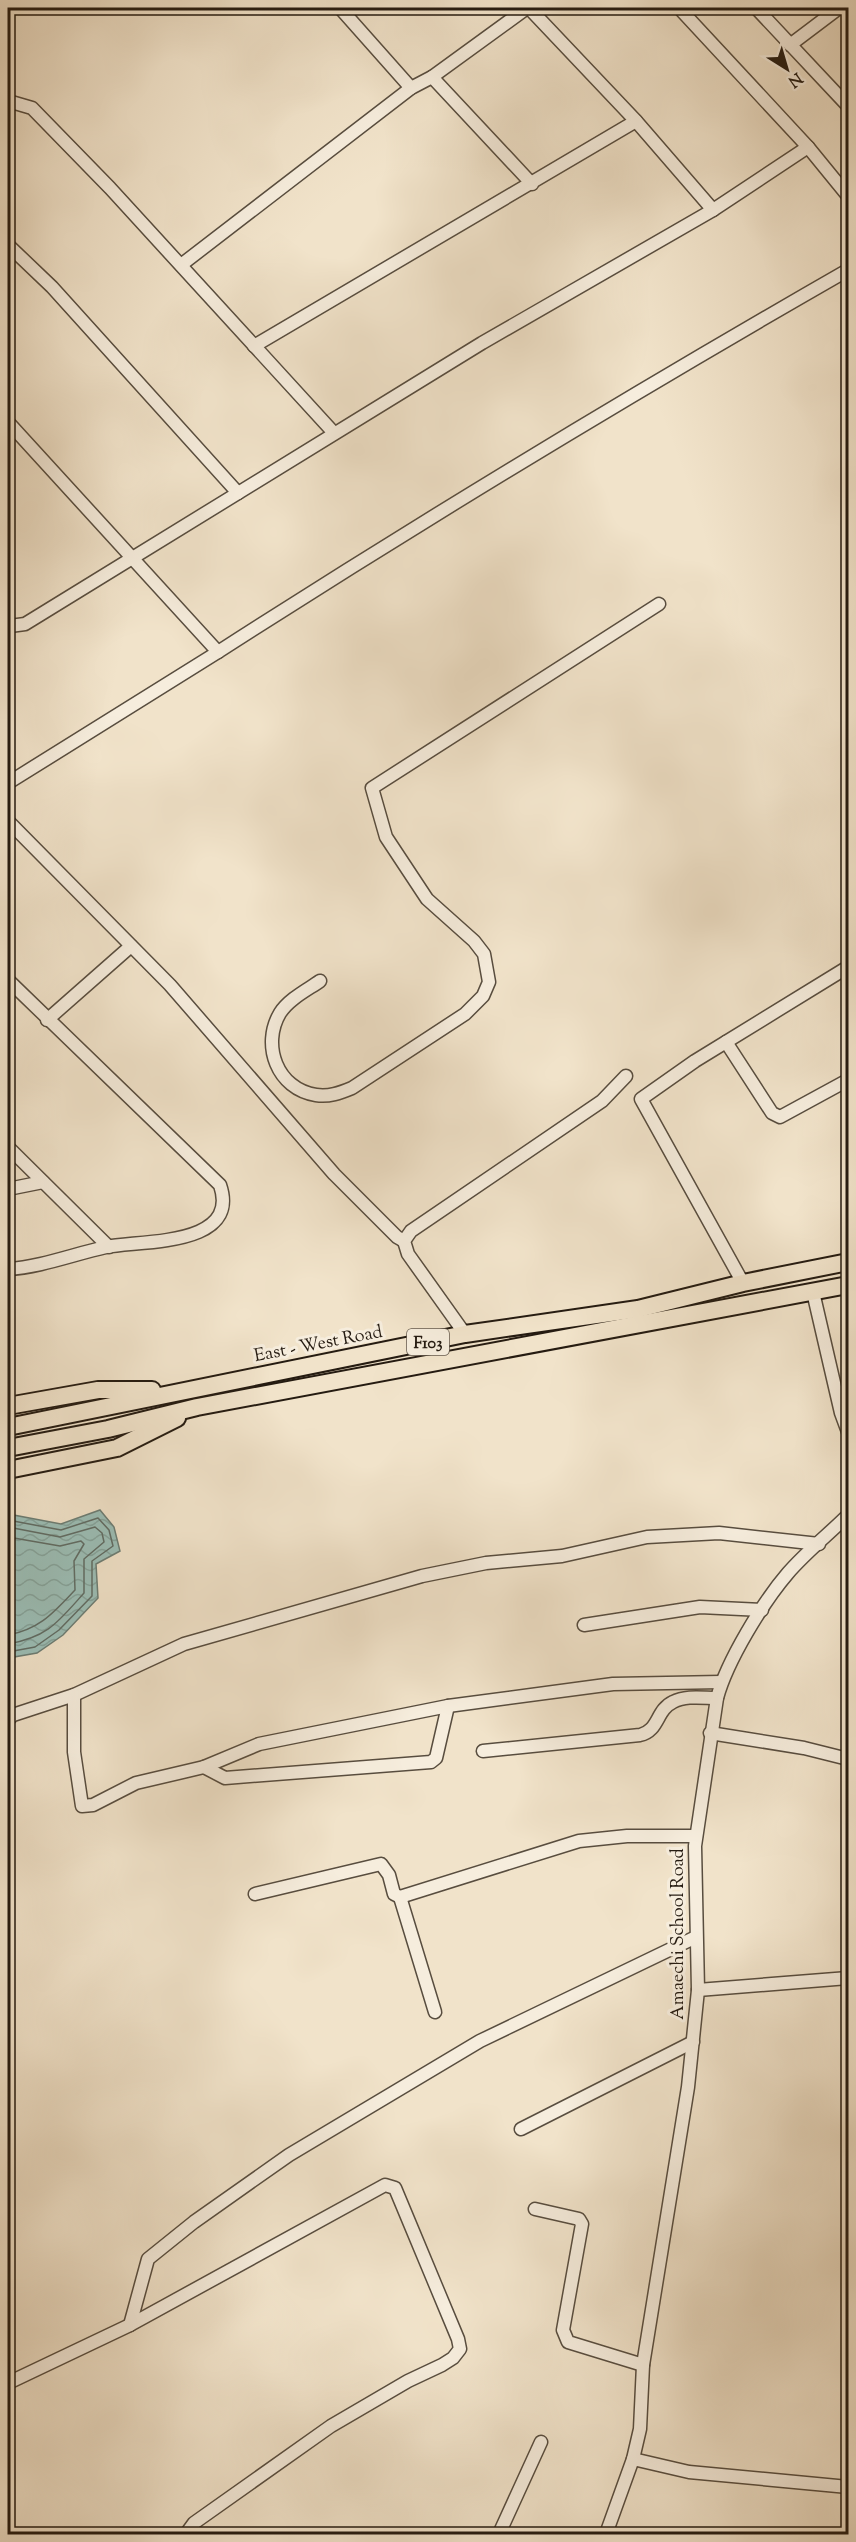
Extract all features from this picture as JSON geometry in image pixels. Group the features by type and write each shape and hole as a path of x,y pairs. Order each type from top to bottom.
{"main road":[{"name":"East - West Road","path":"8,1427 465,1334 639,1309 743,1283 849,1262"},
{"name":"F103","path":"8,1448 108,1429 197,1407 849,1285"},
{"path":"8,1406 98,1390 183,1390"},
{"path":"8,1470 117,1448 137,1440 197,1407"}],"street":[{"path":"340,8 411,88"},
{"path":"181,266 411,88 432,77 528,8 636,121 713,210"},
{"path":"678,8 808,147 849,196"},
{"path":"756,8 849,106"},
{"path":"790,45 839,8"},
{"path":"432,77 532,184"},
{"path":"8,101 32,108 334,433"},
{"path":"254,346 636,121"},
{"path":"8,622 10,626 25,624 482,343 713,210 808,147"},
{"path":"8,245 52,287 238,493"},
{"path":"8,783 377,550 717,345 849,270"},
{"path":"8,422 218,651"},
{"path":"320,981 282,1010 273,1027 271,1045 275,1063 285,1078 299,1090 316,1096 335,1095 352,1088 465,1014 483,996 489,982 484,954 474,941 427,899 413,881 386,837 372,788 659,604"},
{"path":"8,821 170,985 334,1174 404,1241 408,1254 465,1334"},
{"path":"47,1020 131,946"},
{"path":"743,1283 641,1099 726,1042 849,967"},
{"path":"8,980 220,1185 224,1198 219,1215 198,1233 180,1239 109,1247 23,1268 8,1269"},
{"path":"726,1042 772,1113 780,1117 849,1080"},
{"path":"404,1241 411,1231 602,1101 626,1076"},
{"path":"8,1147 109,1247"},
{"path":"8,1189 43,1182"},
{"path":"813,1292 841,1413 849,1432"},
{"name":"Amaechi School Road","path":"606,2535 633,2459 640,2429 643,2365 693,2042 698,1990 696,1836 717,1698 721,1682 762,1610 788,1573 849,1515"},
{"path":"8,1720 13,1715 74,1695 184,1644 422,1576 486,1563 562,1556 647,1537 719,1533 819,1544"},
{"path":"584,1625 700,1607 762,1610"},
{"path":"74,1695 74,1752 82,1806 93,1805 136,1783 204,1767 259,1744 448,1707 613,1684 721,1682"},
{"path":"483,1751 640,1735 653,1730 663,1708 672,1702 682,1698 717,1698"},
{"path":"204,1767 225,1778 424,1764 436,1758 448,1707"},
{"path":"710,1733 804,1748 849,1758"},
{"path":"255,1894 381,1864 389,1875 394,1894 400,1897 579,1841 627,1836 696,1836"},
{"path":"400,1897 435,2012"},
{"path":"130,2325 148,2259 194,2222 289,2155 480,2041 696,1937"},
{"path":"698,1990 849,1978"},
{"path":"521,2128 693,2042"},
{"path":"8,2383 130,2325 385,2185 395,2188 458,2339 460,2349 453,2358 331,2426 194,2523 186,2535"},
{"path":"536,2209 579,2219 582,2224 563,2330 564,2338 568,2342 643,2365"},
{"path":"499,2535 541,2442"},
{"path":"633,2459 689,2472 849,2487"}],"water":[{"path":"100,1510 114,1527 120,1551 96,1564 98,1598 63,1635 37,1653 8,1658 8,1514 61,1524"}]}
